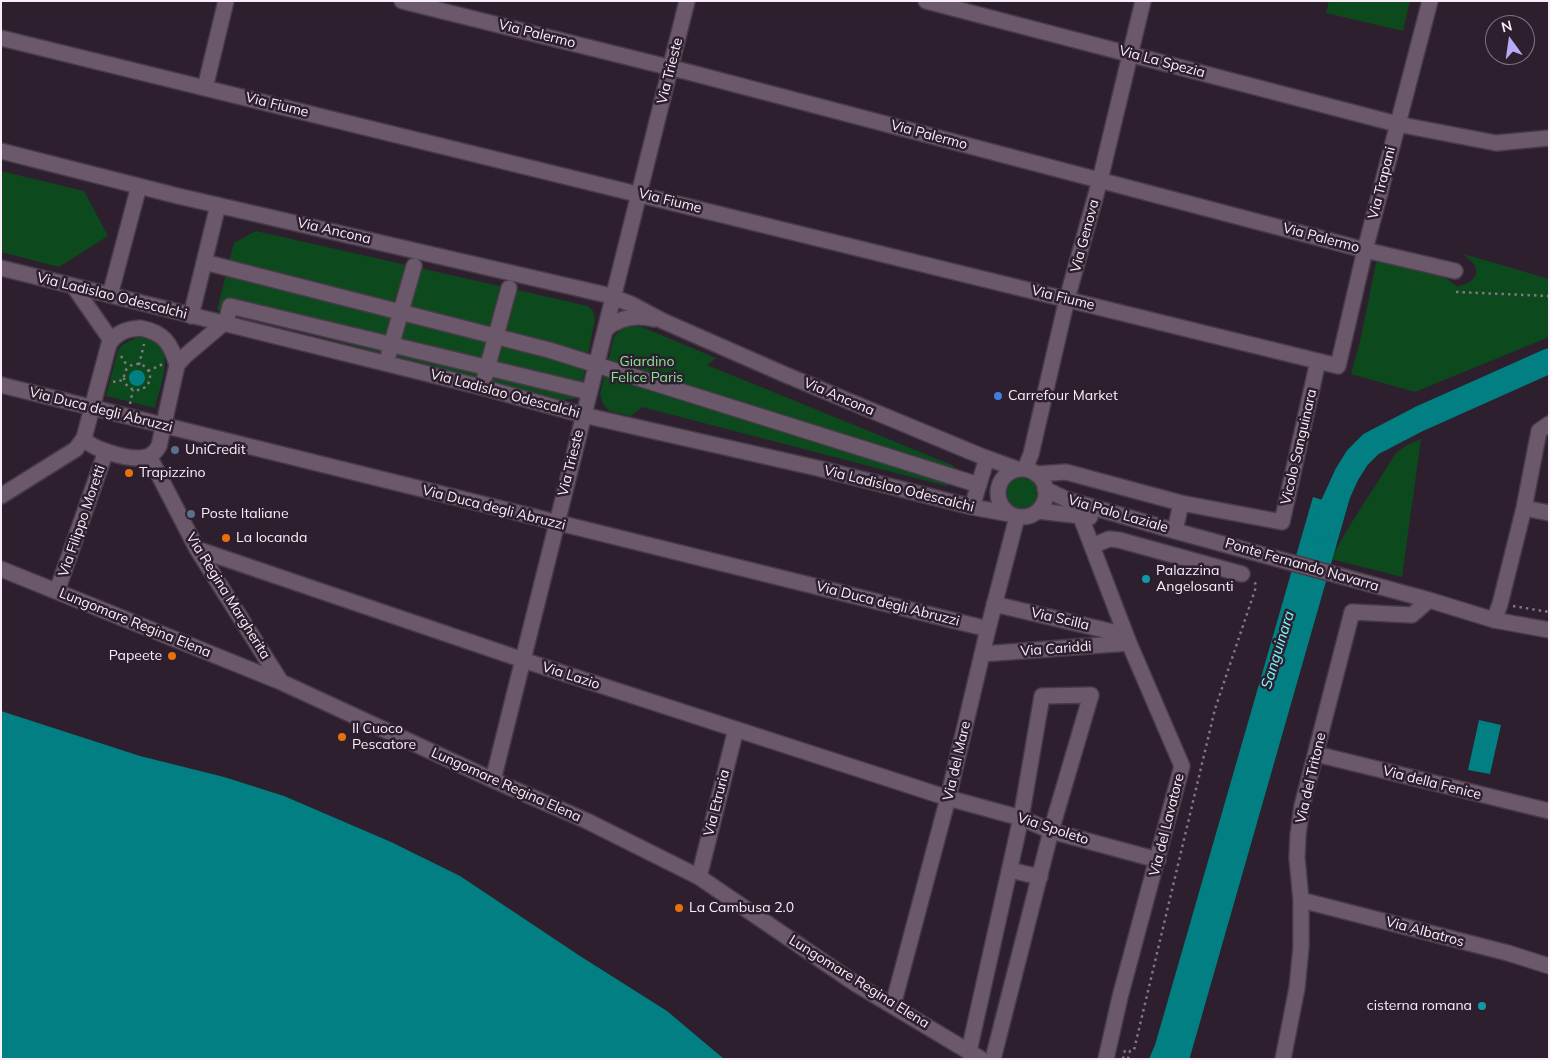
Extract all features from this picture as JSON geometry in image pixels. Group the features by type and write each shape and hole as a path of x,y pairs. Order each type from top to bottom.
{"street":[{"path":"205,88 226,1"},
{"name":"Via Palermo","path":"402,1 671,68 1365,250 1455,271"},
{"name":"Via Trieste","path":"493,780 556,523 598,365 605,330 687,1"},
{"name":"Via La Spezia","path":"926,1 1397,124 1496,143 1549,138"},
{"name":"Via Genova","path":"1026,471 1067,299 1100,180 1143,1"},
{"name":"Via Trapani","path":"1338,366 1365,250 1430,1"},
{"name":"Via Fiume","path":"1,38 1338,366"},
{"name":"Via Ancona","path":"1,151 218,205 614,297 640,308 663,321 786,375 987,458 1026,471"},
{"path":"110,295 139,186"},
{"path":"191,316 218,205"},
{"path":"204,262 598,365 980,485"},
{"path":"386,364 414,266"},
{"name":"Via Ladislao Odescalchi","path":"1,268 481,387 584,415 817,468 1013,516"},
{"path":"74,286 111,340"},
{"path":"481,387 509,288"},
{"path":"84,438 88,443 106,451 132,458 149,456 156,451 159,446 177,365 185,356 225,323 230,306 585,391"},
{"name":"Via Ancona","path":"605,330 618,321 633,317 647,317 663,321"},
{"path":"1,496 76,450 84,438 108,347 111,340 119,333 127,329 148,329 163,337 177,365"},
{"name":"Vicolo Sanguinara","path":"1181,503 1282,522 1318,361"},
{"name":"Via Duca degli Abruzzi","path":"1,386 988,629"},
{"path":"1494,620 1500,604 1524,508 1538,431 1549,424"},
{"name":"Via Filippo Moretti","path":"57,591 106,451"},
{"name":"Via Regina Margherita","path":"149,456 196,549 281,682"},
{"path":"972,507 987,458"},
{"path":"1026,471 1041,479 1045,489 1045,498 1038,511 1026,517 1013,516 1000,503 998,489 1005,476 1026,471 1066,472 1181,503 1175,531"},
{"name":"Via Palo Laziale","path":"1045,489 1068,500 1175,531"},
{"path":"1524,508 1549,513"},
{"name":"Via Palo Laziale","path":"1038,511 1080,515 1175,531"},
{"name":"Via del Lavatore","path":"1080,515 1128,639 1182,766 1120,997 1106,1059"},
{"name":"Via del Mare","path":"893,1004 948,798 1013,516"},
{"name":"Ponte Fernando Navarra","path":"1175,531 1429,600"},
{"path":"1092,546 1109,539 1119,540 1242,574"},
{"name":"Via Lazio","path":"196,549 522,660 948,798"},
{"name":"Lungomare Regina Elena","path":"1,568 281,682 493,780 587,821 698,877 856,984 893,1004 975,1055"},
{"path":"1429,600 1494,620 1549,630"},
{"name":"Via del Tritone","path":"1283,1059 1297,988 1301,947 1301,900 1297,858 1302,806 1352,612 1412,615 1429,600"},
{"name":"Via Scilla","path":"994,604 1128,639"},
{"name":"Via Cariddi","path":"982,654 1128,639"},
{"path":"975,1055 976,1022 1021,818 1042,696 1092,695 1051,831 992,1059"},
{"name":"Via Etruria","path":"698,877 736,729"},
{"name":"Via della Fenice","path":"1316,754 1549,812"},
{"name":"Via Spoleto","path":"948,798 1021,818 1051,831 1158,860"},
{"path":"1010,870 1040,877"},
{"name":"Via Albatros","path":"1301,900 1508,953 1549,966"},
{"path":"976,1022 1001,1028"}],"path":[{"path":"1456,292 1549,296"},
{"path":"139,364 148,329"},
{"path":"139,364 148,371 150,380 142,390 133,390 126,386 124,373 130,366 139,364"},
{"path":"130,407 133,390"},
{"path":"1128,1059 1130,1051 1134,1050 1215,709 1255,590 1256,585 1253,581 1242,574"}],"green space":[{"path":"1329,1 1410,1 1403,31 1326,13"},
{"path":"1,171 84,191 108,236 59,267 1,252"},
{"path":"256,231 588,306 593,311 595,319 580,394 574,399 563,400 217,310 234,243"},
{"path":"1464,254 1549,279 1549,337 1415,392 1351,374 1360,342 1377,258 1438,272 1456,286 1468,283 1476,274 1475,266"},
{"name":"Giardino Felice Paris","path":"632,326 642,327 716,358 707,365 952,465 957,469 958,474 952,484 946,486 642,407 631,416 609,411 603,404 600,394 614,337 621,329"},
{"path":"138,337 151,340 160,345 164,354 164,375 155,408 106,396 118,350 123,344"},
{"path":"1421,439 1402,577 1331,559 1345,533 1396,453 1409,444"},
{"path":"1022,478 1033,482 1037,493 1033,504 1022,508 1011,504 1007,493 1011,482"}],"water":[{"path":"137,370 145,378 137,386 129,378"},
{"path":"1351,494 1190,1057 1189,1059 1149,1059 1155,1045 1313,497 1326,501"},
{"path":"1,711 140,756 224,777 284,796 391,842 460,876 667,1011 724,1059 1,1059"},
{"path":"1479,720 1501,725 1490,774 1468,770"}],"waterway":[{"name":"Sanguinara","path":"1321,531 1347,474 1357,458 1371,444 1419,419 1549,361"}],"place":[{"name":"Carrefour Market","path":"998,396"},
{"name":"UniCredit","path":"175,450"},
{"name":"Trapizzino","path":"129,473"},
{"name":"Poste Italiane","path":"191,514"},
{"name":"La locanda","path":"226,538"},
{"name":"Palazzina Angelosanti","path":"1146,579"},
{"name":"Papeete","path":"172,656"},
{"name":"Il Cuoco Pescatore","path":"342,737"},
{"name":"La Cambusa 2.0","path":"679,908"},
{"name":"cisterna romana","path":"1482,1006"}]}
